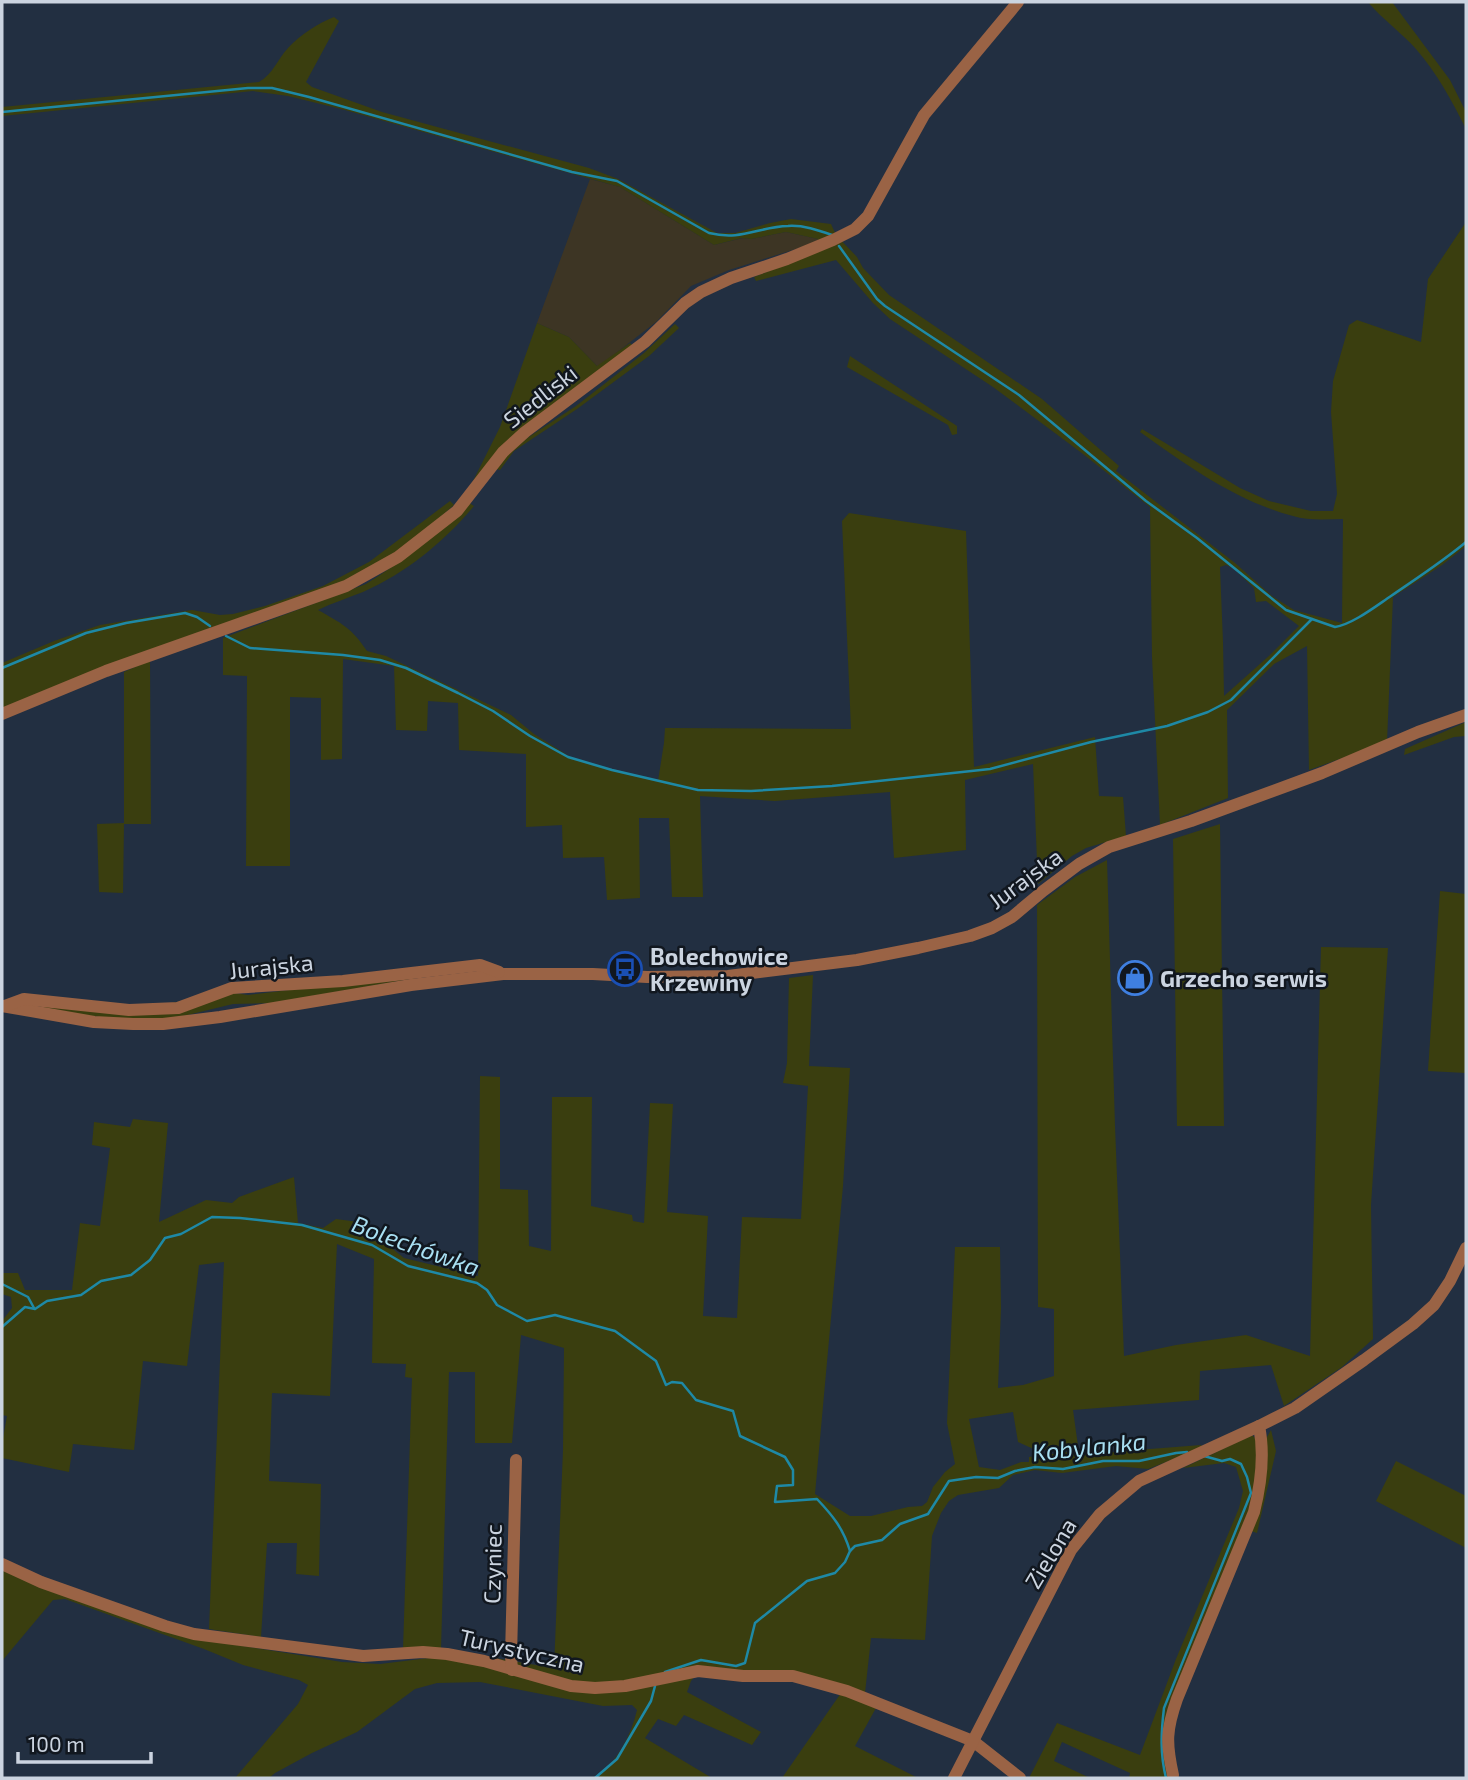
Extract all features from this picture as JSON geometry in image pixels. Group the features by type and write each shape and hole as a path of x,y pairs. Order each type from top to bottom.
{"street":[{"name":"Siedliski","path":"2,714 106,671 346,586 398,557 457,511 503,452 525,432 645,342 685,303 731,278 787,259 855,229 868,216 924,115 1018,2"},
{"name":"Jurajska","path":"2,1006 94,1022 163,1024 411,985 503,974 648,977 749,974 857,960 970,936 992,928 1012,917 1079,864 1110,847 1191,821 1322,773 1418,732 1466,715"},
{"name":"Jurajska","path":"2,1006 24,999 128,1010 178,1008 232,988 343,981 480,965 503,974"},
{"name":"Zielona","path":"954,1778 1075,1545 1100,1514 1139,1481 1305,1402 1413,1324 1434,1305 1450,1281 1466,1248"},
{"path":"1173,1775 1167,1735 1171,1717 1254,1512 1263,1455 1259,1426"},
{"name":"Czyniec","path":"512,1670 516,1460"},
{"name":"Turystyczna","path":"2,1564 41,1582 194,1634 363,1656 423,1652 447,1654 484,1661 570,1686 595,1688 625,1686 698,1671 743,1676 793,1676 847,1691 973,1741 1020,1778"}],"shaded area":[{"path":"590,179 620,187 714,245 786,232 818,239 818,242 729,270 691,286 656,322 598,367 569,337 537,323"}],"green space":[{"path":"1368,2 1392,2 1450,80 1466,112 1466,129 1424,58"},
{"path":"334,17 339,21 306,82 312,87 382,112 589,168 618,179 717,233 735,233 791,219 831,224 836,235 889,295 1042,399 1119,466 1116,471 1235,563 1272,596 1294,610 1342,623 1343,519 1299,518 1252,501 1194,470 1140,432 1142,429 1240,488 1269,501 1311,511 1333,511 1337,494 1331,412 1333,381 1349,325 1357,320 1421,342 1428,279 1466,222 1466,546 1393,597 1387,742 1309,770 1307,646 1274,664 1227,710 1228,798 1160,825 1152,657 1150,507 993,387 890,319 836,260 756,281 754,277 820,251 818,239 786,232 714,245 620,187 288,96 253,91 2,116 2,107 259,82 268,75 293,43","holes":["1226,565 1233,568 1254,588 1256,602 1266,601 1299,626 1224,696 1220,567"]},
{"path":"537,323 569,337 597,366 630,343 634,347 472,483 500,427"},
{"path":"675,324 679,328 649,356 514,451 500,470 496,469 512,448 576,406 644,353"},
{"path":"850,356 957,426 957,434 952,435 948,425 847,367"},
{"path":"450,501 454,505 407,546 346,583 2,709 2,663 100,625 192,610 220,615 233,614 323,586 369,562"},
{"path":"469,503 474,506 462,519 437,544 409,566 363,592 318,610 346,627 367,651 386,656 511,715 534,734 572,758 658,781 665,728 851,729 842,521 849,513 966,531 974,767 1095,737 1099,796 1123,797 1126,836 1086,848 1038,884 1033,764 965,780 966,850 894,858 890,792 775,801 700,796 703,897 672,897 669,818 639,818 640,898 607,900 604,857 563,858 562,825 526,827 526,754 459,750 458,703 428,701 427,731 396,730 394,666 343,659 342,759 321,760 321,698 290,697 290,866 246,866 247,676 223,675 223,638 366,584 419,546"},
{"path":"150,660 151,824 124,824 123,893 99,892 97,824 124,823 124,672"},
{"path":"1466,722 1466,736 1454,737 1404,755 1405,749"},
{"path":"1220,824 1224,1126 1177,1126 1173,839"},
{"path":"1107,860 1124,1356 1246,1335 1310,1356 1321,947 1388,948 1371,1205 1373,1339 1342,1367 1284,1406 1271,1365 1200,1371 1199,1400 1073,1410 1078,1446 1038,1451 1018,1442 1013,1412 969,1419 979,1467 1000,1470 1021,1462 1029,1462 1029,1457 1067,1452 1112,1452 1201,1445 1202,1448 1148,1469 1116,1466 1062,1473 1035,1470 1013,1475 999,1488 958,1495 949,1501 932,1536 925,1640 871,1638 865,1693 794,1671 695,1676 687,1692 761,1732 752,1745 684,1715 676,1726 658,1719 645,1738 712,1778 597,1778 617,1756 627,1738 637,1710 632,1705 603,1706 480,1682 437,1683 415,1689 357,1732 312,1753 269,1778 235,1778 298,1704 308,1685 299,1680 243,1665 65,1599 53,1600 2,1661 2,1568 200,1639 342,1662 380,1664 429,1658 403,1649 412,1378 405,1377 406,1364 372,1363 374,1259 337,1244 330,1396 272,1393 269,1481 321,1484 319,1576 296,1574 297,1543 267,1543 261,1637 209,1629 224,1262 199,1265 187,1366 143,1361 134,1450 73,1444 69,1472 2,1458 7,1416 2,1415 2,1321 12,1308 11,1297 2,1294 2,1273 18,1273 25,1290 72,1290 80,1223 100,1226 110,1148 92,1145 94,1122 130,1127 133,1119 168,1123 159,1222 206,1200 232,1203 239,1197 294,1177 298,1223 323,1228 336,1219 359,1222 363,1237 389,1246 404,1258 478,1276 480,1076 500,1077 500,1189 528,1190 529,1246 551,1251 552,1097 592,1097 591,1206 632,1215 633,1221 644,1223 650,1103 673,1104 667,1212 708,1216 703,1316 737,1318 742,1217 801,1219 808,1086 783,1083 787,1063 789,978 813,975 809,1066 850,1068 843,1186 815,1494 850,1516 871,1516 922,1506 927,1502 933,1487 955,1464 947,1423 955,1247 1000,1247 998,1388 1023,1385 1054,1376 1054,1309 1038,1307 1037,905 1075,877","holes":["521,1335 564,1348 563,1450 554,1668 441,1649 449,1372 475,1372 475,1443 512,1443"]},
{"path":"1440,891 1466,894 1466,1073 1428,1071"},
{"path":"474,968 272,1003 233,1004 163,1021 134,1021 57,1012 33,1004 113,1012 234,993 248,995"},
{"path":"1271,1430 1276,1451 1257,1533 1251,1531 1259,1502 1267,1437"},
{"path":"1252,1435 1260,1443 1255,1499 1168,1716 1172,1778 1129,1778 1130,1773 1062,1742 1054,1761 1090,1778 1029,1778 1057,1723 1140,1755 1176,1659 1239,1508 1243,1491 1236,1467 1224,1463 1183,1468"},
{"path":"1396,1461 1466,1496 1466,1548 1376,1501"},
{"path":"841,1693 876,1708 855,1746 918,1778 782,1778"}],"waterway":[{"path":"2,112 248,88 272,88 572,172 617,181 709,233 740,235 794,226 832,235"},
{"path":"839,246 885,306 1019,395 1146,501 1197,538 1286,610 1335,627 1342,625 1357,619 1466,542"},
{"path":"2,668 86,633 126,623 185,613 210,626"},
{"path":"226,636 250,648 380,660 406,668 493,711 568,757 698,790 751,791 832,786 990,769 1091,742 1167,726 1208,712 1231,700 1312,619"},
{"name":"Bolechówka","path":"2,1327 25,1307 35,1309 47,1301 81,1295 101,1281 131,1275 150,1260 165,1238 181,1234 212,1217 302,1225 372,1245 408,1266 477,1283 487,1290 497,1305 527,1321 555,1315 615,1331 656,1361 666,1385 672,1382 682,1383 696,1400 733,1411 740,1436 785,1457 793,1470 793,1485 777,1486 775,1502 817,1499 837,1523 850,1551"},
{"path":"2,1284 28,1297 34,1308"},
{"name":"Kobylanka","path":"665,1672 701,1660 736,1666 745,1663 755,1623 807,1581 835,1573 855,1546 882,1540 900,1524 928,1514 949,1481 976,1477 998,1478 1035,1467 1063,1469 1103,1461 1139,1461 1187,1452"},
{"name":"Kobylanka","path":"1166,1778 1162,1743 1164,1708 1251,1493 1241,1464 1230,1459 1222,1461 1204,1456"},
{"name":"Kobylanka","path":"595,1778 617,1759 651,1701 655,1686"}],"place":[{"name":"Bolechowice Krzewiny","path":"625,969"},
{"name":"Grzecho serwis","path":"1135,978"}]}
